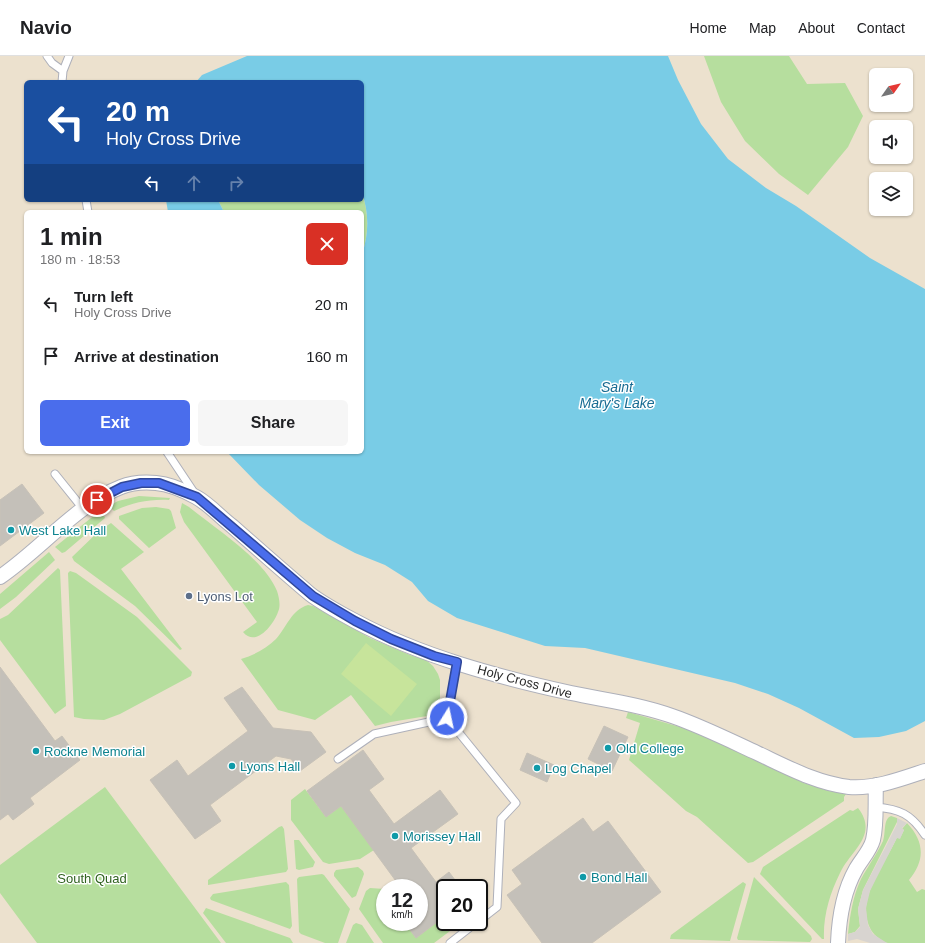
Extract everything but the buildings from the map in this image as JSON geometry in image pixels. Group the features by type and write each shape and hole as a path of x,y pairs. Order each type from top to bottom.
{"street":[{"name":"Holy Cross Drive","path":"0,576 15,566 97,500 122,487 141,483 159,483 197,497 313,596 355,621 391,639 434,656 570,693 646,708 672,716 724,737 810,778 848,787 876,785 925,771"},
{"path":"838,943 843,899 856,869 872,842 875,823 876,785"}],"lane":[{"path":"47,56 52,63 63,71"},
{"path":"62,80 63,71 69,56"},
{"path":"168,454 197,497"},
{"path":"55,474 84,510"},
{"path":"457,662 447,718 516,803 501,819 497,907 488,914"},
{"path":"338,759 374,734 447,718"},
{"path":"875,807 892,809 907,815 919,826 925,835"},
{"path":"450,943 465,931"}],"shaded area":[{"path":"0,56 925,56 925,943 0,943"},
{"path":"897,818 907,823 902,828 904,830 900,839 897,838 870,891 866,908 868,925 873,934 887,943 870,943 857,939 848,941 848,934 855,932 860,927 858,909 863,890 897,824"}],"green space":[{"path":"704,56 789,56 807,84 845,83 863,116 848,147 808,195 779,174 745,141 721,102"},
{"path":"364,201 367,216 366,239 364,246 364,210 223,210 219,202"},
{"path":"139,496 170,498 169,500 140,502 114,511 109,506 118,501"},
{"path":"182,503 251,556 271,579 278,593 279,610 269,628 259,636 248,636 243,632 257,622 184,522 180,512"},
{"path":"156,507 169,509 171,511 176,528 149,548 119,519 119,516 142,508"},
{"path":"102,511 105,518 65,552 62,553 55,547 91,518"},
{"path":"111,523 144,552 121,569 182,649 180,650 135,606 74,561 72,557 99,531"},
{"path":"49,552 55,560 16,597 0,609 0,594"},
{"path":"58,568 60,570 66,706 55,714 0,640 0,619 8,615"},
{"path":"70,571 76,573 137,617 192,672 191,676 120,714 104,720 74,717 68,573"},
{"path":"308,605 313,606 370,638 426,660 433,666 440,680 440,700 432,712 427,716 375,726 351,695 315,720 278,710 241,659 251,656 272,643 293,615 302,607"},
{"path":"366,643 417,684 391,716 341,674"},
{"path":"628,712 687,729 715,740 804,783 829,791 846,794 844,801 753,862 748,863 697,817 686,811 629,760 640,723 626,718"},
{"name":"South Quad","path":"105,787 221,943 37,943 0,893 0,865"},
{"path":"305,789 326,817 341,806 374,850 360,859 329,864 323,862 291,820 291,800"},
{"path":"858,808 864,818 866,826 864,834 861,842 840,873 833,889 826,913 824,939 822,939 760,874 763,867 850,810 853,811"},
{"path":"891,816 897,818 897,822 863,890 858,909 860,926 855,932 848,934 852,906 858,885 883,841 886,823 888,818"},
{"path":"907,823 913,830 920,844 921,852 918,866 909,880 917,892 922,889 925,890 925,943 888,943 879,938 871,930 867,919 866,907 873,883 897,837 900,838 904,830 902,829"},
{"path":"282,826 284,829 288,869 286,872 208,885 208,880"},
{"path":"294,840 299,840 315,862 313,867 299,870 296,869"},
{"path":"358,867 364,874 356,896 352,898 334,876 334,873 336,870"},
{"path":"322,874 350,909 338,943 325,943 299,932 297,879 299,877"},
{"path":"754,877 811,936 812,939 810,942 738,940 737,938"},
{"path":"286,882 289,885 292,926 290,929 211,900 210,898 213,894"},
{"path":"743,882 746,884 730,941 670,939 671,935"},
{"path":"370,888 376,888 376,931 411,931 416,938 425,931 428,931 428,929 436,923 436,931 450,931 434,943 383,943 359,909 366,891"},
{"path":"206,908 290,938 293,943 226,943 203,913"},
{"path":"356,923 362,925 374,943 346,943 353,925"}],"water":[{"name":"Saint Mary's Lake","path":"247,56 668,56 678,80 701,124 728,159 766,188 796,206 870,258 925,289 925,721 906,731 879,737 854,738 799,708 768,694 735,683 585,648 545,646 457,618 428,601 412,582 385,565 355,553 327,538 300,520 259,485 229,454 364,454 364,246 367,231 367,216 364,201 364,80 198,80 202,75"},
{"path":"166,202 219,202 223,210 168,210"}],"place":[{"name":"West Lake Hall","path":"11,530"},
{"name":"Lyons Lot","path":"189,596"},
{"name":"Old College","path":"608,748"},
{"name":"Rockne Memorial","path":"36,751"},
{"name":"Lyons Hall","path":"232,766"},
{"name":"Log Chapel","path":"537,768"},
{"name":"Morissey Hall","path":"395,836"},
{"name":"Bond Hall","path":"583,877"}],"route":[{"path":"97,500 122,487 141,483 159,483 197,497 313,596 355,621 391,639 434,656 457,662 447,718"}]}
